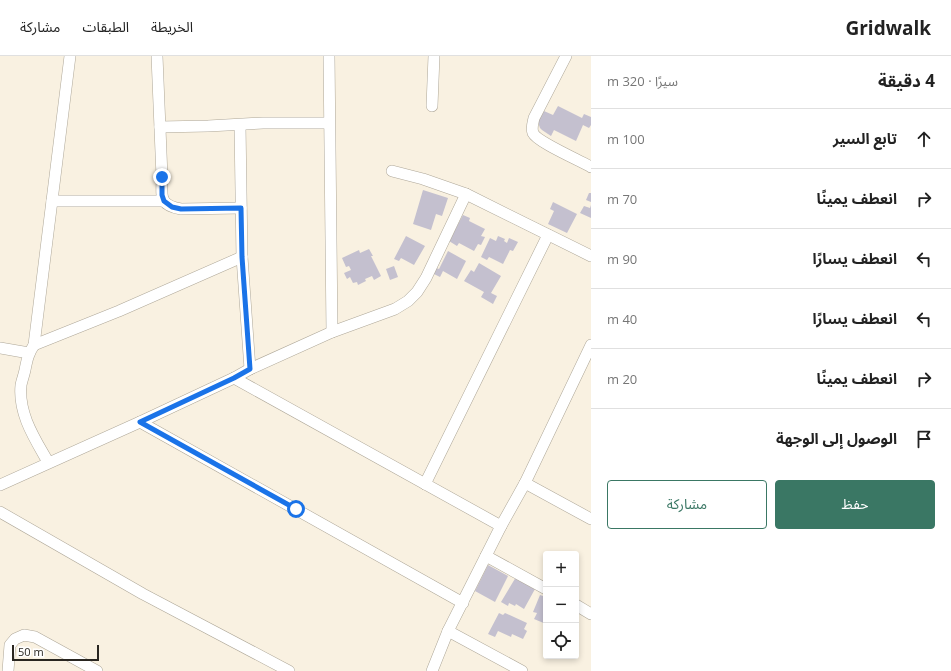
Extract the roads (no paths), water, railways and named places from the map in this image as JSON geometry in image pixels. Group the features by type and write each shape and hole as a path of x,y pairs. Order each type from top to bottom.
{"street":[{"path":"48,462 26,422 22,404 21,386 31,349 70,56"},
{"path":"157,56 162,195 164,201 172,207 181,209 241,208"},
{"path":"329,56 332,332"},
{"path":"432,106 434,56"},
{"path":"566,56 534,118 532,132 535,137 543,142 591,167"},
{"path":"160,127 263,123 329,123"},
{"path":"240,125 242,257 250,369"},
{"path":"392,171 423,179 466,194 591,256"},
{"path":"0,485 48,462 140,422 250,369 332,332 395,309 408,301 417,292 426,278 466,194"},
{"path":"52,200 164,201"},
{"path":"425,484 548,235"},
{"path":"0,348 31,349 242,257"},
{"path":"432,671 448,631 501,526 525,483 591,345"},
{"path":"234,378 501,526"},
{"path":"140,422 463,603"},
{"path":"525,483 591,519"},
{"path":"0,512 143,594 289,671"},
{"path":"486,556 543,587"},
{"path":"579,607 591,614"},
{"path":"448,631 522,671"},
{"path":"8,671 10,645 15,639 24,635 35,637 97,671"}]}
